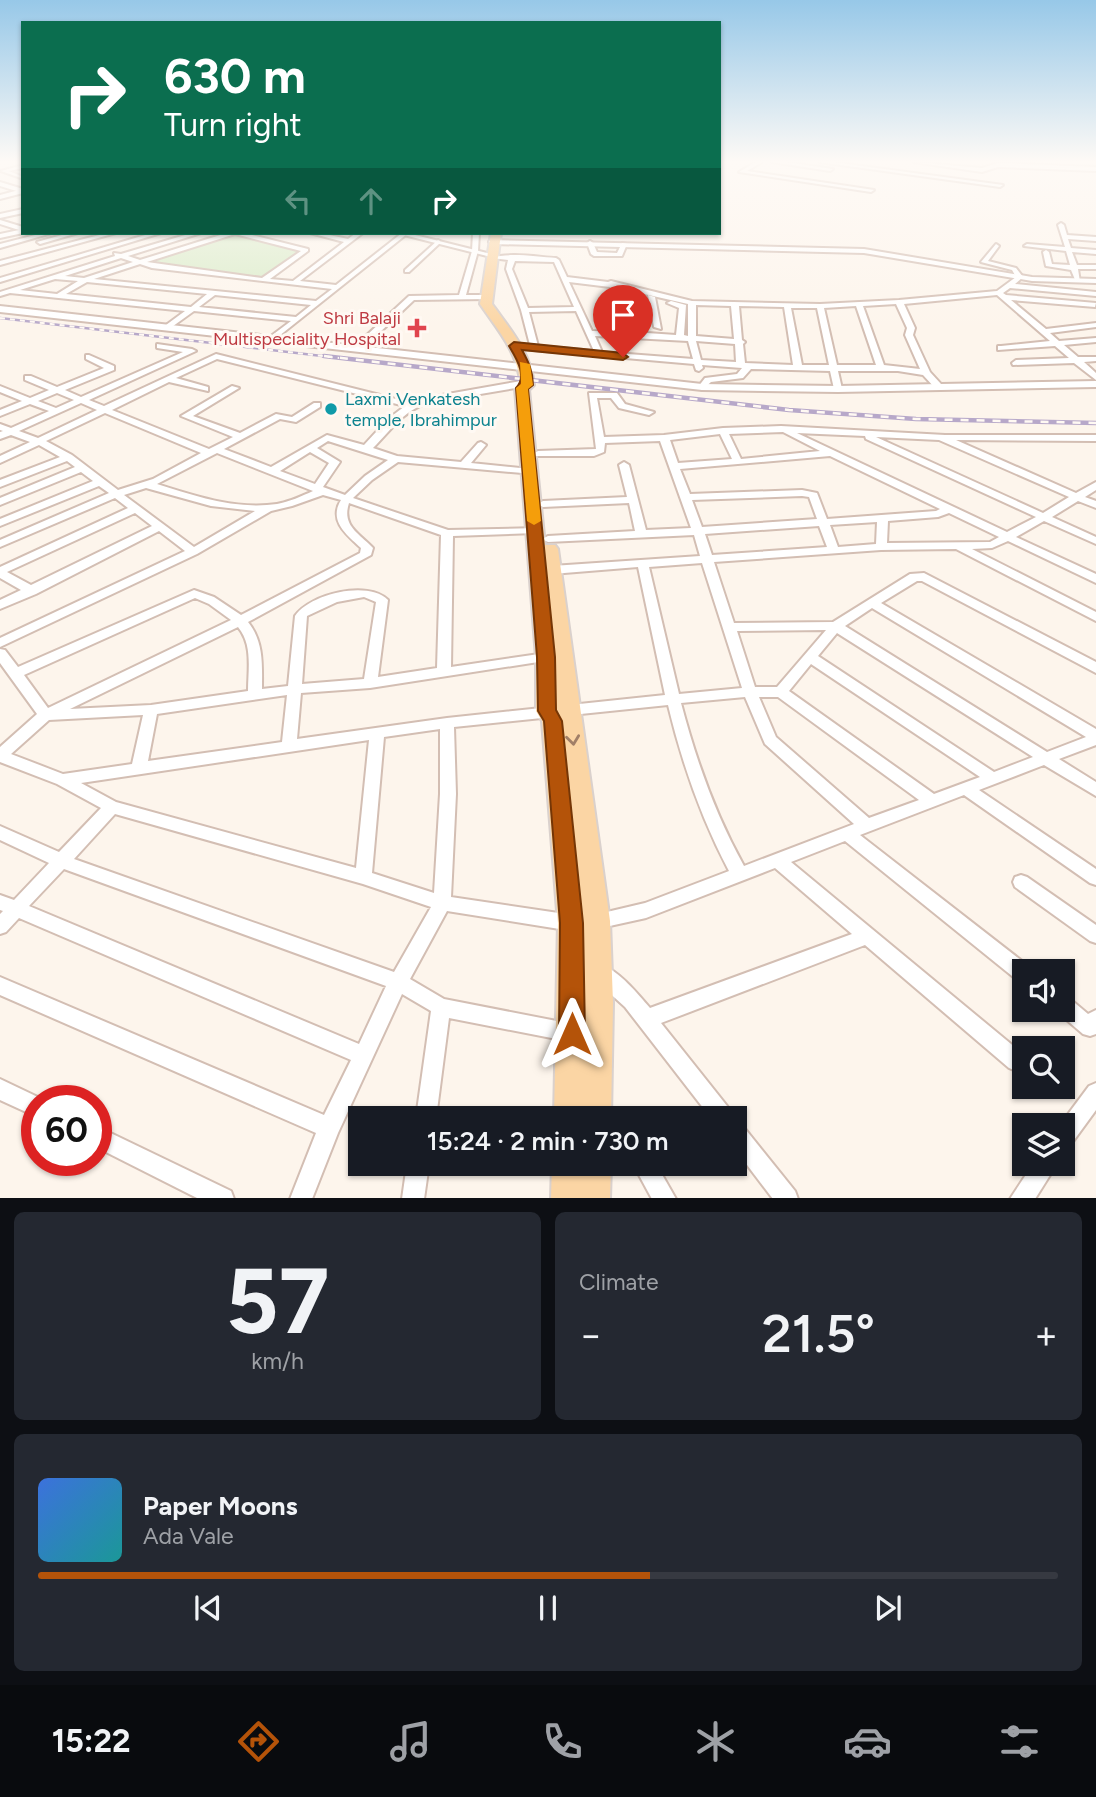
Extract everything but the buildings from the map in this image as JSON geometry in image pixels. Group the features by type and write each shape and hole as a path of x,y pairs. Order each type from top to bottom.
{"main road":[{"path":"496,243 485,297 486,304 514,346 526,378 522,388 543,504 541,535 552,570 558,710 553,721 572,923 570,1106"},
{"path":"534,463 541,535 546,657 596,921 598,1106"},
{"path":"568,1198 569,1176"},
{"path":"593,1198 594,1176"}],"street":[{"path":"0,222 21,229"},
{"path":"10,225 21,222"},
{"path":"1060,225 1078,281"},
{"path":"0,236 21,231"},
{"path":"0,248 42,235"},
{"path":"30,245 68,235"},
{"path":"0,264 106,235"},
{"path":"119,235 133,240"},
{"path":"0,280 151,235"},
{"path":"4,293 191,235"},
{"path":"58,296 89,278 229,235"},
{"path":"243,235 315,250"},
{"path":"321,235 347,242"},
{"path":"294,283 356,235"},
{"path":"274,338 399,235"},
{"path":"409,235 475,251 496,243 863,251 1020,277 1096,281"},
{"path":"462,297 477,235"},
{"path":"1027,246 1096,239"},
{"path":"17,242 46,251"},
{"path":"407,271 438,242"},
{"path":"496,243 512,258 556,260 599,354"},
{"path":"590,243 594,254 614,257 620,255 624,244"},
{"path":"1065,243 1096,246"},
{"path":"1065,243 1096,252"},
{"path":"996,246 984,262 1014,269 1020,277"},
{"path":"0,248 21,257"},
{"path":"102,250 139,263 337,288"},
{"path":"263,280 306,250"},
{"path":"325,251 334,252"},
{"path":"1046,252 1048,265 1096,267"},
{"path":"512,258 509,269 525,310 535,348"},
{"path":"0,264 22,274"},
{"path":"57,276 318,303"},
{"path":"1001,295 1020,277"},
{"path":"565,279 611,283 692,303 859,305 1001,295 1095,305"},
{"path":"1054,280 1066,312"},
{"path":"611,283 645,335"},
{"path":"1009,286 1096,294"},
{"path":"629,287 635,293 682,306 684,312 680,339"},
{"path":"169,327 214,292"},
{"path":"4,293 295,319"},
{"path":"1001,295 1096,377"},
{"path":"357,349 412,298 485,297"},
{"path":"651,297 657,327"},
{"path":"692,303 692,340 696,363 704,384"},
{"path":"899,303 911,328 909,335 926,373 938,386"},
{"path":"704,384 740,376 745,366 735,305"},
{"path":"859,305 881,368"},
{"path":"787,306 798,368"},
{"path":"820,306 838,389"},
{"path":"0,309 274,338 357,349 526,378 838,389 1096,384"},
{"path":"525,310 578,309"},
{"path":"655,312 684,312"},
{"path":"1043,332 1096,325"},
{"path":"589,333 741,342"},
{"path":"1001,348 1096,340"},
{"path":"0,436 192,351 160,346"},
{"path":"514,346 696,363 798,368 881,368 926,373"},
{"path":"0,460 218,356 411,405"},
{"path":"0,412 111,368 89,357"},
{"path":"1016,363 1096,359"},
{"path":"28,378 212,451 447,533 642,534 938,514 949,509"},
{"path":"366,449 382,434 389,421 411,405 526,378"},
{"path":"169,379 205,389"},
{"path":"0,388 57,411"},
{"path":"235,388 186,416 239,436"},
{"path":"272,471 324,439 333,438 396,459 464,465 534,463 599,453 601,450 592,395 614,395 622,406 649,412"},
{"path":"0,544 115,494 148,485 279,416 293,420 317,405"},
{"path":"0,427 40,442 68,457 194,552"},
{"path":"599,440 781,429 941,437 1096,438"},
{"path":"781,429 1096,579"},
{"path":"723,431 738,462"},
{"path":"864,434 1096,541"},
{"path":"941,437 1096,505"},
{"path":"664,438 676,466 750,692 770,740 867,826"},
{"path":"464,465 481,445"},
{"path":"0,643 194,552 268,508 292,502 320,490 335,462 310,448"},
{"path":"676,466 831,453"},
{"path":"0,484 68,457"},
{"path":"396,459 344,498 340,509 342,523 367,548 365,555 242,620 45,715 0,756 62,780 112,807 363,877 442,902 572,923"},
{"path":"624,465 642,534"},
{"path":"0,502 82,468"},
{"path":"0,523 99,482"},
{"path":"148,485 208,501 268,508"},
{"path":"552,570 881,547 992,545 1096,485"},
{"path":"686,497 813,495 834,550"},
{"path":"543,504 633,500"},
{"path":"0,572 134,509"},
{"path":"881,547 883,517"},
{"path":"0,605 159,527"},
{"path":"444,673 447,533"},
{"path":"956,546 1096,617"},
{"path":"643,564 674,700 694,771 724,849 740,875"},
{"path":"0,572 32,591"},
{"path":"781,692 836,626 914,577 924,577 1096,668"},
{"path":"14,674 194,594 204,596 242,620 253,636 255,696"},
{"path":"289,747 302,614 333,599 367,594 382,600 370,683"},
{"path":"872,603 1096,738"},
{"path":"729,627 836,626 1096,790"},
{"path":"0,653 14,674 37,699 45,715"},
{"path":"45,715 151,710 296,688 370,683 546,657"},
{"path":"811,658 991,777"},
{"path":"62,780 447,723 750,692 781,692 932,801"},
{"path":"139,768 151,710"},
{"path":"301,1198 329,1128 398,982 442,902 448,794 447,723"},
{"path":"363,877 377,733"},
{"path":"596,921 646,909 740,875 1096,738"},
{"path":"965,788 1096,878"},
{"path":"0,926 9,905 61,861 112,807"},
{"path":"0,833 61,861 398,982 440,1007 572,1034"},
{"path":"847,834 1012,965"},
{"path":"778,861 1012,1058"},
{"path":"1021,882 1096,934"},
{"path":"9,905 364,1056"},
{"path":"646,1019 868,936"},
{"path":"598,970 632,1001 715,1106"},
{"path":"0,986 329,1128"},
{"path":"428,1106 440,1007"},
{"path":"1075,1013 1094,1026"},
{"path":"0,1089 21,1099"},
{"path":"1075,1122 1096,1093"},
{"path":"112,1144 221,1198"},
{"path":"747,1147 786,1198"},
{"path":"412,1198 416,1176"},
{"path":"651,1176 664,1198"},
{"path":"1022,1198 1037,1176"}],"green space":[{"path":"232,235 302,250 263,278 144,263"}],"railway":[{"path":"0,318 339,358"},
{"path":"324,356 789,410 916,419 1096,423"}],"slow traffic":[{"path":"524,364 527,385 522,388 534,521"}],"place":[{"name":"Shri Balaji Multispeciality Hospital","path":"417,328"},
{"name":"Laxmi Venkatesh temple, Ibrahimpur","path":"331,409"}],"route":[{"path":"572,1034 572,923 553,721 547,711 546,657 522,388 527,385 527,379 525,366 514,346 623,357"}]}
